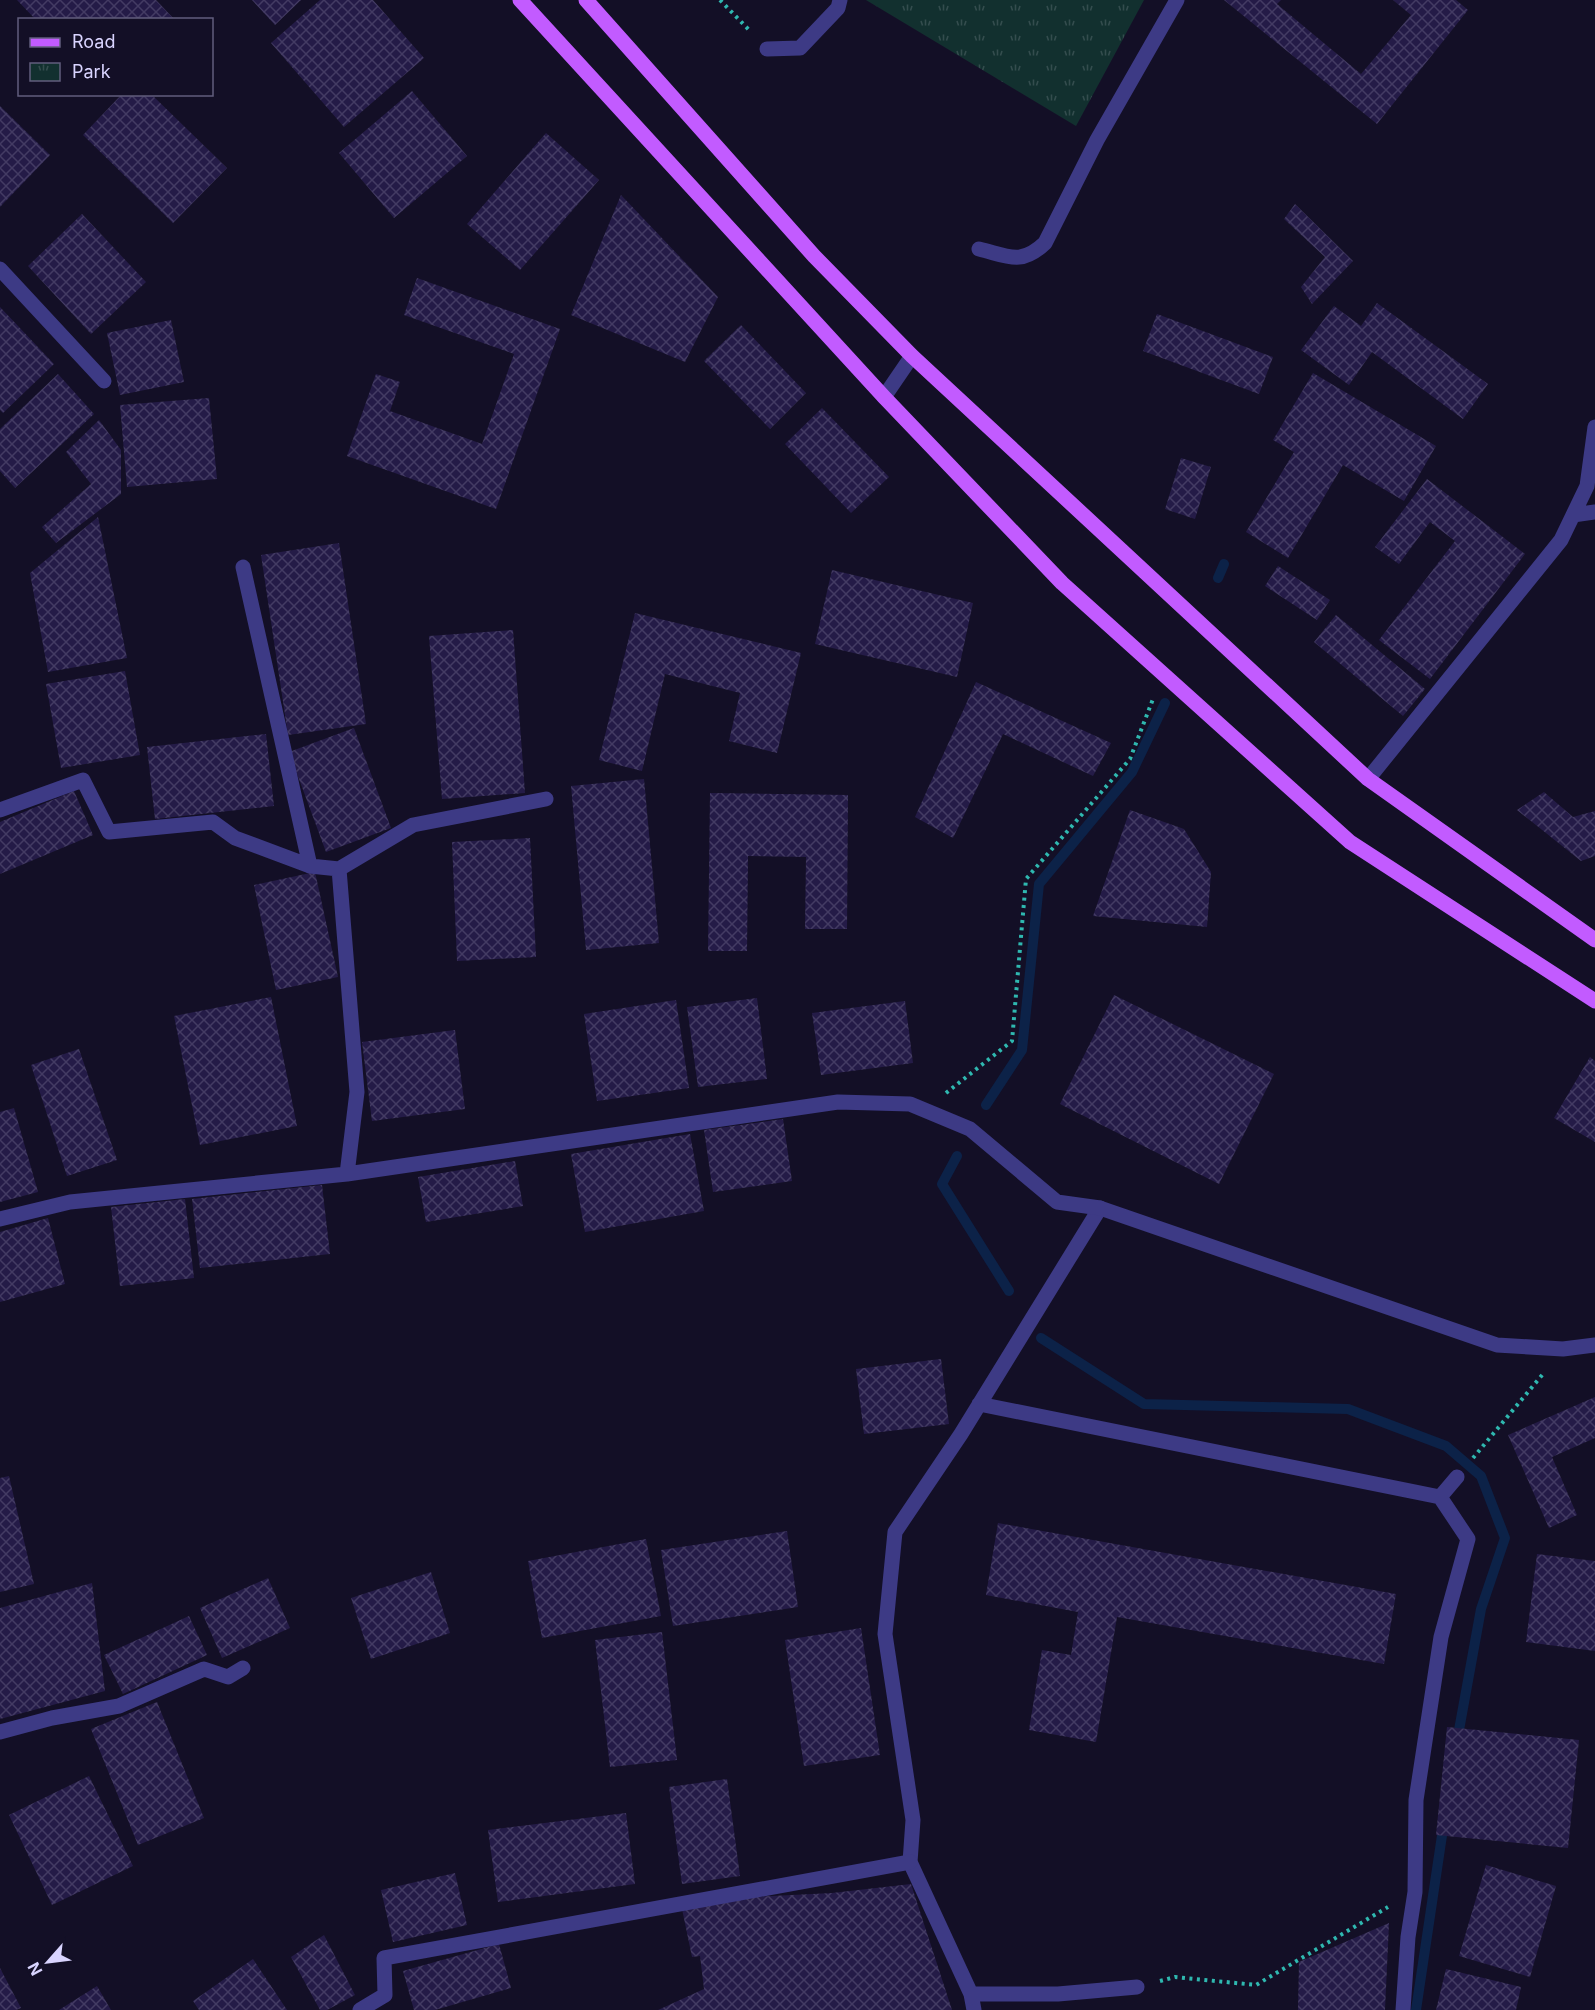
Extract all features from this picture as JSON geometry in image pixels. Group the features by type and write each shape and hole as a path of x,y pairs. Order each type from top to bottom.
{"main road":[{"path":"520,0 884,397 1062,583 1350,842 1595,1001"},
{"path":"586,0 814,256 912,356 1368,779 1595,940"}],"street":[{"path":"767,49 800,48 838,8 840,0"},
{"path":"979,249 1020,259 1034,254 1045,243 1097,141 1177,0"},
{"path":"0,269 104,381"},
{"path":"884,397 912,356"},
{"path":"1368,779 1561,540 1587,486 1595,427"},
{"path":"1573,515 1595,512"},
{"path":"243,567 310,866"},
{"path":"0,810 83,780 110,832 213,822 235,838 310,866 339,869 413,825 546,799"},
{"path":"339,869 357,1092 347,1174"},
{"path":"0,1219 70,1202 347,1174 838,1102 910,1104 970,1129 1057,1202 1100,1208 1497,1345 1563,1349 1595,1345"},
{"path":"974,2010 971,1994 910,1862 913,1820 885,1634 895,1532 980,1404 1100,1208"},
{"path":"980,1404 1440,1497 1468,1539 1441,1637 1416,1800 1414,1892 1403,2010"},
{"path":"1440,1497 1456,1477"},
{"path":"0,1732 52,1718 119,1706 204,1669 228,1677 243,1668"},
{"path":"360,2010 385,1995 384,1958 910,1862"},
{"path":"971,1994 1058,1994 1137,1988"}],"path":[{"path":"720,0 767,49"},
{"path":"924,1110 1012,1041 1026,879 1130,759 1163,674"},
{"path":"1484,1445 1563,1349"},
{"path":"1137,1988 1175,1977 1256,1985 1414,1892"}],"green space":[{"path":"866,0 1144,0 1076,126"}],"building":[{"path":"17,0 156,0 173,18 34,18"},
{"path":"252,0 301,0 275,25"},
{"path":"320,0 373,0 424,58 344,127 271,43"},
{"path":"1224,0 1281,0 1277,4 1361,74 1411,15 1393,0 1456,0 1468,10 1377,124"},
{"path":"412,91 467,156 394,218 339,153"},
{"path":"120,96 153,96 227,168 173,223 83,135"},
{"path":"0,106 50,155 0,207"},
{"path":"546,133 599,180 520,270 467,224"},
{"path":"621,195 718,297 685,362 571,315"},
{"path":"1295,204 1353,261 1312,304 1301,287 1325,257 1284,219"},
{"path":"82,214 146,282 91,334 28,266"},
{"path":"417,278 560,329 496,509 347,456 376,374 400,382 390,411 482,444 514,354 404,315"},
{"path":"1377,303 1488,384 1463,419 1372,352 1349,385 1301,350 1334,306 1361,326"},
{"path":"0,307 54,364 3,413 0,410"},
{"path":"1157,314 1273,357 1259,394 1143,351"},
{"path":"171,320 184,382 120,395 107,333"},
{"path":"741,325 806,393 770,429 704,361"},
{"path":"1313,373 1436,446 1404,501 1343,465 1288,558 1246,532 1294,452 1273,440"},
{"path":"58,374 94,414 15,488 0,471 0,429"},
{"path":"209,398 217,479 127,487 120,405"},
{"path":"822,408 889,477 851,513 785,444"},
{"path":"99,420 121,450 121,494 56,543 42,527 91,484 66,452"},
{"path":"1181,458 1211,467 1195,519 1165,509"},
{"path":"1427,479 1525,554 1430,679 1379,640 1455,541 1430,522 1399,564 1375,547"},
{"path":"98,517 127,658 48,672 30,573"},
{"path":"339,543 366,724 288,735 261,555"},
{"path":"1278,566 1330,600 1317,620 1265,586"},
{"path":"832,570 973,603 957,677 815,644"},
{"path":"635,613 801,653 777,753 729,741 740,693 665,674 642,771 599,760"},
{"path":"1336,615 1425,689 1403,716 1314,642"},
{"path":"513,630 525,793 442,799 429,636"},
{"path":"125,671 140,755 61,768 46,684"},
{"path":"976,682 1111,743 1093,776 1003,734 953,838 915,817"},
{"path":"354,728 391,828 326,852 289,752"},
{"path":"266,734 274,806 155,819 147,747"},
{"path":"644,779 659,943 586,950 571,786"},
{"path":"74,791 93,835 0,874 0,822"},
{"path":"1544,792 1573,817 1595,811 1595,856 1581,861 1517,810"},
{"path":"710,793 848,795 847,929 805,929 806,857 748,856 747,951 708,951"},
{"path":"1130,810 1184,829 1211,872 1207,927 1093,916"},
{"path":"530,838 536,957 457,961 452,842"},
{"path":"315,872 338,977 276,990 254,885"},
{"path":"1114,995 1274,1074 1219,1184 1060,1104"},
{"path":"271,997 297,1126 200,1145 174,1016"},
{"path":"757,998 767,1079 698,1087 687,1007"},
{"path":"676,1000 689,1088 597,1101 584,1014"},
{"path":"905,1001 913,1063 821,1075 812,1013"},
{"path":"455,1030 465,1109 372,1121 362,1042"},
{"path":"79,1049 117,1160 67,1176 31,1065"},
{"path":"1590,1057 1595,1061 1595,1142 1554,1118"},
{"path":"14,1108 38,1192 0,1202 0,1112"},
{"path":"783,1119 792,1181 713,1192 704,1130"},
{"path":"690,1134 704,1211 585,1232 571,1154"},
{"path":"515,1161 523,1206 426,1222 418,1177"},
{"path":"322,1185 330,1254 200,1268 192,1199"},
{"path":"185,1199 194,1278 120,1286 111,1207"},
{"path":"48,1218 65,1284 0,1302 0,1232"},
{"path":"941,1359 949,1424 864,1434 856,1369"},
{"path":"1595,1397 1595,1438 1552,1457 1577,1515 1549,1528 1508,1435"},
{"path":"9,1476 34,1584 0,1592 0,1478"},
{"path":"998,1523 1396,1594 1384,1664 1117,1617 1096,1742 1029,1730 1042,1650 1071,1655 1078,1612 986,1595"},
{"path":"787,1531 798,1607 673,1626 661,1550"},
{"path":"646,1539 661,1616 542,1638 528,1561"},
{"path":"1537,1554 1595,1561 1595,1651 1526,1642"},
{"path":"431,1572 450,1633 371,1659 351,1598"},
{"path":"268,1578 290,1628 222,1658 200,1608"},
{"path":"92,1583 105,1691 0,1719 0,1608"},
{"path":"189,1616 207,1655 123,1694 104,1655"},
{"path":"861,1628 880,1755 804,1766 785,1640"},
{"path":"662,1632 677,1760 610,1767 595,1640"},
{"path":"157,1702 204,1818 138,1845 91,1729"},
{"path":"1447,1727 1579,1740 1568,1848 1436,1835"},
{"path":"89,1776 133,1866 52,1905 9,1815"},
{"path":"727,1779 740,1876 682,1884 669,1787"},
{"path":"626,1813 635,1884 498,1902 488,1830"},
{"path":"1486,1865 1556,1886 1530,1977 1459,1956"},
{"path":"455,1873 467,1925 393,1942 381,1890"},
{"path":"911,1884 952,2010 658,2010 704,1989 700,1956 692,1957 682,1909 752,1897 832,1893"},
{"path":"1389,1923 1385,2010 1298,2010 1299,1962"},
{"path":"324,1935 355,1995 327,2010 320,2010 291,1957"},
{"path":"499,1944 511,1988 435,2010 414,2010 403,1971"},
{"path":"253,1959 287,2010 199,2010 193,2001"},
{"path":"0,1968 21,2008 0,2010"},
{"path":"1446,1969 1521,1987 1516,2010 1436,2010"},
{"path":"97,1986 111,2010 59,2010"}],"waterway":[{"path":"1218,578 1224,564"},
{"path":"986,1105 1022,1050 1039,884 1132,772 1165,703"},
{"path":"957,1156 942,1184 1009,1291"},
{"path":"1041,1338 1144,1404 1348,1409 1446,1446 1481,1476 1505,1538 1481,1609 1457,1741"},
{"path":"1416,2010 1444,1822"}]}
